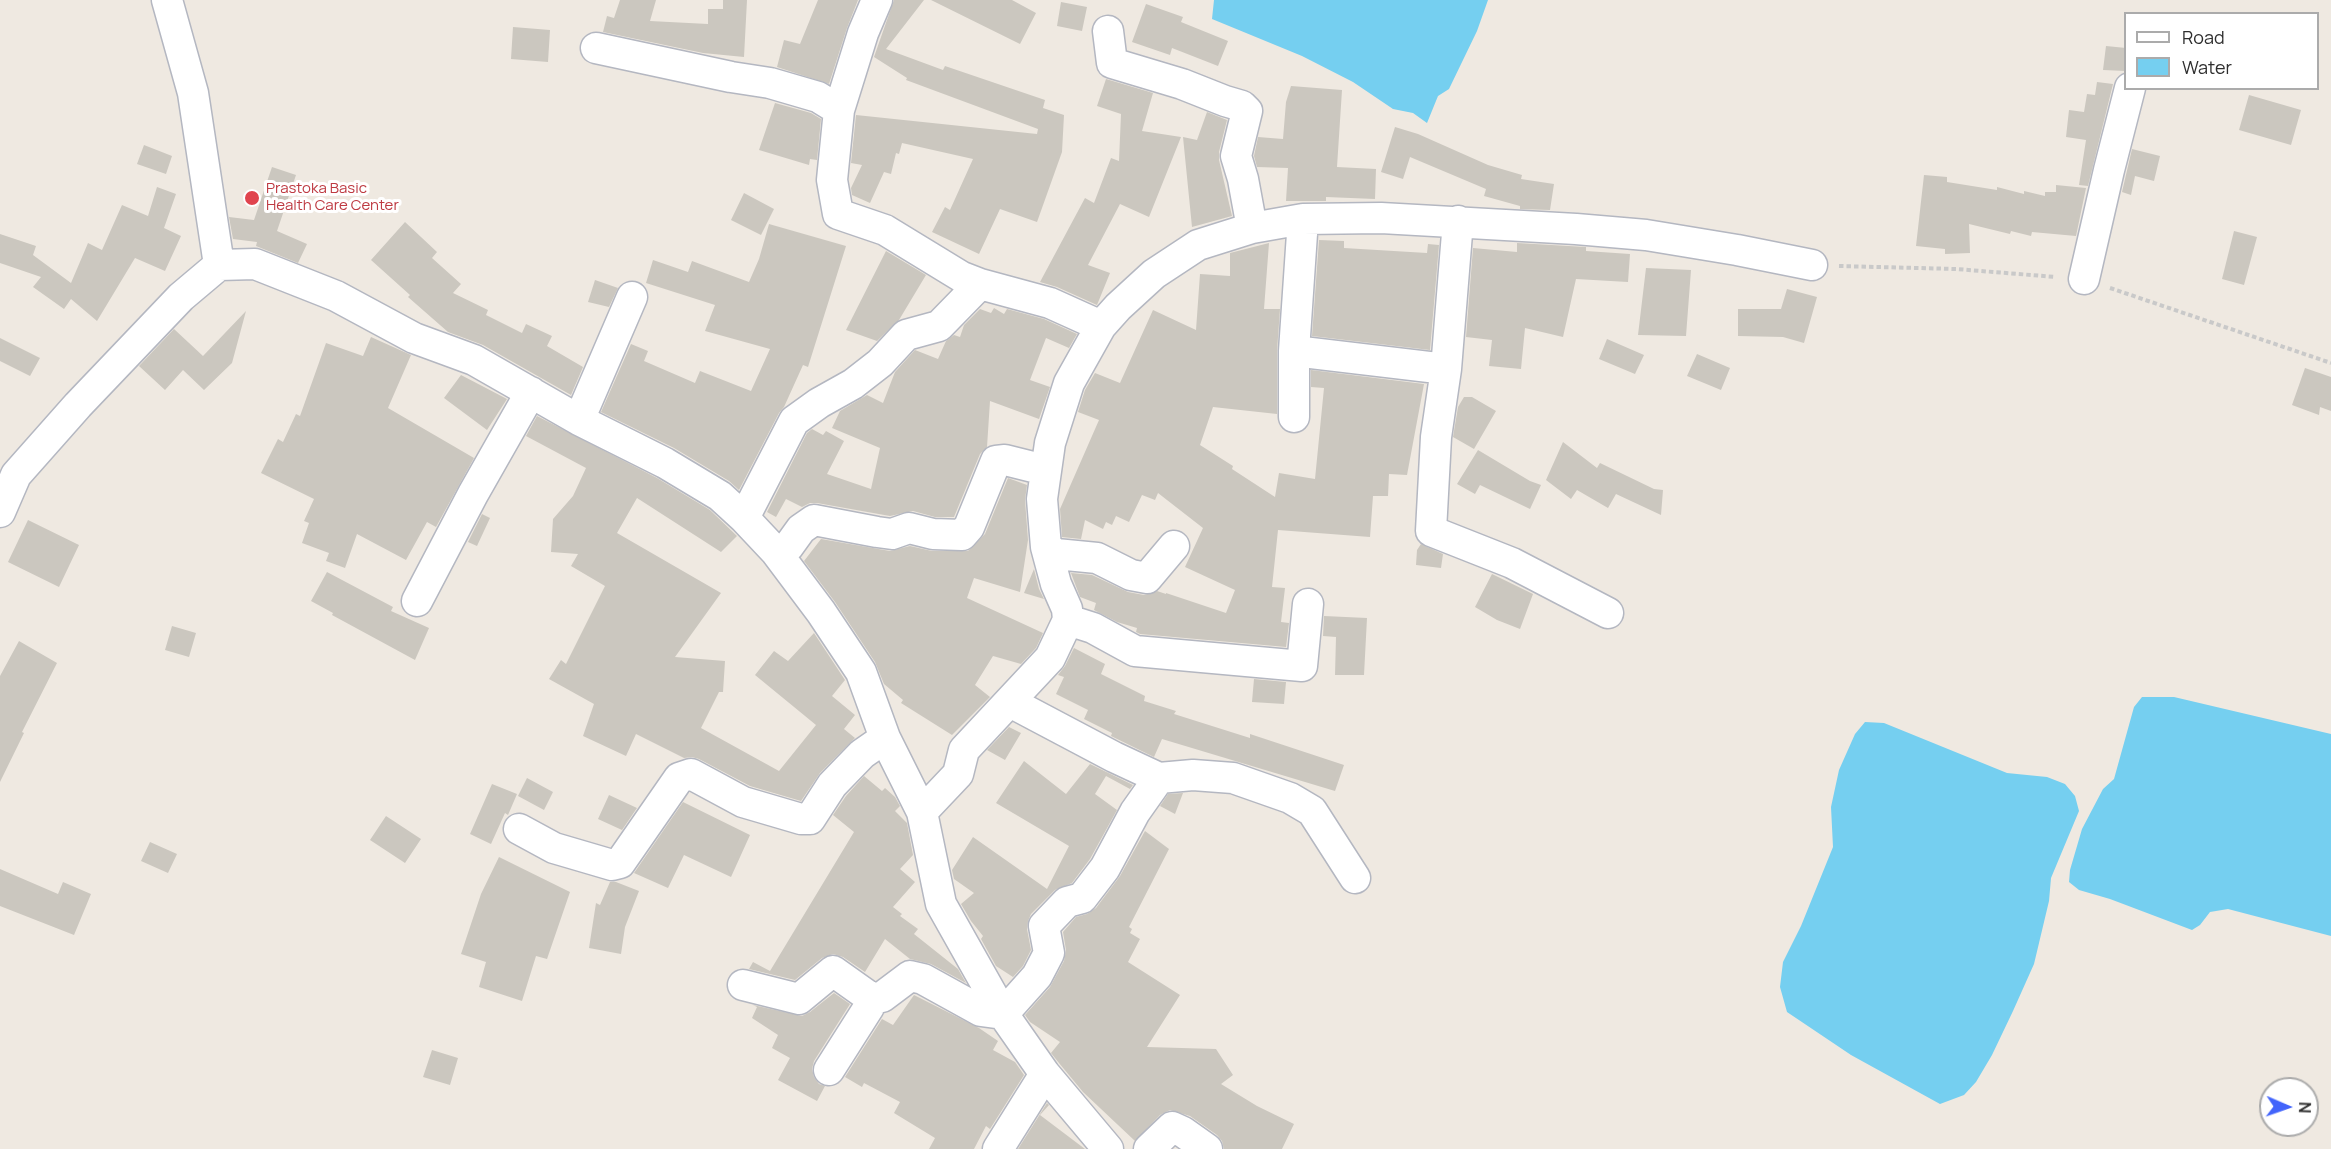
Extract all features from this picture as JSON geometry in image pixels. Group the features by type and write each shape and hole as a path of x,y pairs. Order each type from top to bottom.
{"street":[{"path":"167,0 193,93 219,265"},
{"path":"877,0 863,33 839,110 832,180 838,214 885,231 962,277 1050,303 1101,326"},
{"path":"1108,31 1112,63 1182,84 1242,106 1247,111 1236,156 1243,179 1252,228"},
{"path":"596,48 731,77 770,83 818,97 839,110"},
{"path":"2084,279 2129,90"},
{"path":"922,812 958,774 964,750 1050,658 1068,620 1067,609 1056,584 1046,547 1042,499 1050,443 1069,383 1101,326 1154,274 1198,245 1252,228 1303,219 1381,218 1458,221 1646,236 1737,250 1812,265"},
{"path":"1294,417 1294,351 1303,219"},
{"path":"1458,221 1446,369 1436,437 1431,531 1512,563 1608,613"},
{"path":"0,512 8,470 78,405 181,297 219,265 255,264 336,296 414,338 474,360 579,420 665,463 720,496 776,552 821,612 861,672 885,738 922,812 940,904 1003,1014 1046,1074 1108,1149"},
{"path":"744,518 794,421 819,403 853,384 880,363 906,335 939,326 980,284"},
{"path":"579,420 632,297"},
{"path":"1294,351 1446,369"},
{"path":"417,601 473,494 531,392"},
{"path":"776,552 788,547 801,529 814,520 892,534 909,528 933,534 962,535 969,527 996,461 1005,460 1045,470"},
{"path":"1046,547 1056,554 1097,558 1131,575 1147,578 1174,546"},
{"path":"1068,620 1093,628 1135,651 1302,666 1308,604"},
{"path":"1010,702 1159,778 1193,775 1233,778 1290,798 1312,811 1355,878"},
{"path":"519,829 554,848 612,865 620,862 679,778 691,774 743,802 801,819 810,819 832,785 862,754 885,738"},
{"path":"1003,1014 1037,976 1049,953 1044,926 1067,902 1082,898 1105,868 1135,812 1159,778"},
{"path":"743,985 799,999 833,971 871,998 882,997 910,976 923,979 981,1011 1003,1014"},
{"path":"829,1070 869,1007 871,998"},
{"path":"998,1149 1046,1074"},
{"path":"1149,1149 1172,1128 1183,1132 1208,1149"}],"water":[{"path":"1214,0 1488,0 1477,31 1449,89 1438,96 1427,123 1413,113 1393,109 1353,82 1302,56 1212,19"},
{"path":"2142,697 2174,697 2331,734 2331,936 2228,909 2210,912 2200,925 2192,930 2110,899 2079,890 2069,882 2070,870 2082,829 2103,789 2114,779 2134,707"},
{"path":"1865,722 1884,723 2007,773 2047,777 2065,784 2075,796 2079,811 2051,878 2049,901 2034,964 2013,1011 1976,1082 1964,1095 1940,1104 1851,1055 1787,1012 1780,987 1783,962 1801,926 1833,847 1831,807 1839,770 1855,734"}],"building":[{"path":"620,0 656,0 650,21 708,24 708,9 723,9 723,0 747,0 744,57 703,53 603,32 607,16 614,18"},
{"path":"818,0 858,0 829,84 777,67 784,40 800,44"},
{"path":"894,0 924,0 886,49 943,70 945,66 1045,100 1043,108 1064,115 1062,152 1037,222 1000,209 979,254 932,232 945,207 950,210 973,159 902,143 899,154 896,153 891,174 884,172 870,203 852,195 851,188 862,165 851,163 856,115 1037,134 1038,129 906,80 907,78 874,57"},
{"path":"931,0 1012,0 1036,13 1020,44"},
{"path":"1061,2 1087,7 1082,31 1057,26"},
{"path":"1146,4 1183,17 1181,22 1228,41 1218,66 1172,48 1170,55 1132,42"},
{"path":"513,27 550,30 548,62 511,59"},
{"path":"2106,46 2124,48 2124,71 2103,70"},
{"path":"1106,79 1153,93 1142,131 1181,137 1149,217 1120,204 1088,265 1110,273 1097,305 1040,282 1085,198 1094,203 1111,158 1119,161 1121,114 1097,106"},
{"path":"2097,82 2113,84 2088,186 2079,185 2086,140 2066,137 2069,110 2084,112 2087,94 2095,95"},
{"path":"1291,86 1342,90 1337,167 1376,169 1375,199 1326,197 1326,201 1286,201 1288,168 1257,167 1254,156 1258,137 1283,139 1286,102"},
{"path":"2249,95 2301,110 2291,145 2239,130"},
{"path":"775,103 811,113 821,119 817,160 810,159 809,165 759,150"},
{"path":"1207,112 1227,120 1219,160 1232,216 1192,227 1183,137 1197,140"},
{"path":"1395,127 1418,134 1488,165 1522,175 1521,179 1554,184 1550,210 1520,209 1520,206 1484,196 1486,189 1410,157 1403,179 1381,172"},
{"path":"144,145 172,156 166,174 137,164"},
{"path":"2132,149 2160,156 2154,181 2135,176 2131,195 2122,192"},
{"path":"272,167 296,175 277,231 307,244 298,263 256,246 257,242 233,239 229,217 254,220"},
{"path":"1924,175 1947,177 1947,182 1997,190 1997,187 2024,194 2024,191 2045,196 2045,192 2056,192 2056,185 2086,188 2076,236 2032,232 2031,236 2011,231 2010,234 1969,224 1970,253 1945,254 1945,249 1916,246"},
{"path":"157,187 176,194 164,228 181,236 165,271 135,258 97,321 71,299 64,309 33,287 41,277 0,263 0,234 36,246 33,255 71,283 88,243 102,250 122,205 148,216"},
{"path":"744,193 774,209 761,235 731,220"},
{"path":"405,222 437,252 432,258 461,284 453,293 488,310 486,315 522,333 526,324 552,336 547,346 583,367 571,395 483,345 448,332 371,260"},
{"path":"769,224 846,246 808,367 803,365 784,407 739,490 729,481 674,448 601,412 631,344 648,351 644,361 695,383 700,371 751,391 770,349 705,331 715,305 646,283 653,260 688,272 692,261 749,282 759,259"},
{"path":"2234,231 2257,237 2244,285 2222,279"},
{"path":"1319,240 1344,241 1344,248 1427,253 1428,244 1439,245 1430,350 1312,336"},
{"path":"1269,243 1264,309 1280,309 1277,414 1213,407 1200,445 1275,497 1279,473 1315,479 1324,388 1311,387 1311,370 1424,384 1407,475 1389,474 1388,496 1373,496 1370,537 1278,530 1272,587 1285,588 1281,622 1289,623 1286,647 1140,634 1136,632 1137,628 1117,622 1094,610 1096,603 1080,597 1071,573 1092,575 1128,592 1144,595 1157,591 1166,593 1226,613 1235,590 1185,567 1203,528 1158,493 1155,500 1142,495 1129,522 1116,516 1112,525 1106,522 1103,529 1085,520 1081,539 1062,537 1060,509 1099,420 1078,412 1085,390 1095,373 1120,383 1153,310 1196,330 1200,274 1230,276 1230,253"},
{"path":"1517,243 1586,247 1586,251 1630,254 1628,282 1576,279 1563,337 1525,328 1521,369 1489,366 1492,340 1466,337 1473,248 1517,252"},
{"path":"886,251 926,275 899,320 877,341 846,330"},
{"path":"1646,268 1691,270 1686,336 1638,335"},
{"path":"595,280 618,288 609,307 588,302"},
{"path":"1787,289 1817,297 1804,343 1783,337 1738,336 1738,309 1781,309"},
{"path":"994,308 1004,314 1007,309 1044,319 1077,334 1069,348 1046,338 1030,380 1050,387 1039,419 990,401 987,447 980,454 954,517 935,517 913,511 890,516 817,503 810,503 802,507 786,499 776,517 767,512 807,433 812,429 823,435 826,431 844,441 827,474 871,489 880,448 832,428 840,411 867,395 883,403 895,372 915,350 938,359 946,341 954,335 960,337 964,325 980,309 991,313"},
{"path":"246,311 232,363 204,390 183,370 165,390 139,366 174,329 203,356"},
{"path":"371,337 411,355 388,408 474,458 436,527 427,522 406,560 357,534 345,568 326,561 329,553 302,543 309,523 304,521 314,499 261,473 278,439 283,442 296,414 300,416 326,343 363,356"},
{"path":"0,338 40,358 30,376 0,361"},
{"path":"1607,339 1644,355 1635,374 1599,359"},
{"path":"1697,354 1730,368 1721,390 1687,376"},
{"path":"2305,368 2331,377 2331,411 2320,407 2319,415 2292,405"},
{"path":"461,375 507,399 487,430 444,398"},
{"path":"1464,397 1472,397 1496,411 1474,449 1453,437 1458,407"},
{"path":"537,416 657,478 710,510 737,536 721,552 637,498 617,533 721,593 675,657 725,661 723,692 719,692 701,728 779,771 816,725 755,675 774,651 788,661 814,633 845,680 832,696 855,715 844,729 855,738 820,773 801,801 750,786 699,759 684,758 636,734 626,756 583,736 594,704 549,679 561,660 566,664 605,586 571,566 578,554 551,552 553,519 573,496 586,468 526,436"},
{"path":"1563,442 1597,468 1600,463 1654,489 1663,490 1661,515 1616,494 1608,508 1577,490 1571,499 1546,480"},
{"path":"1478,450 1530,481 1541,485 1530,509 1480,485 1475,494 1457,484"},
{"path":"1008,478 1027,485 1025,500 1028,540 1020,592 974,578 967,598 1043,633 1036,648 1021,664 993,656 975,685 990,697 952,735 901,703 903,700 884,684 875,662 804,561 821,539 890,551 910,546 932,551 968,551 985,534"},
{"path":"482,514 490,518 477,546 468,542"},
{"path":"28,520 79,545 59,587 8,562"},
{"path":"1421,544 1443,554 1441,568 1416,565 1417,550"},
{"path":"1034,569 1039,589 1044,599 1024,593"},
{"path":"327,572 393,607 391,611 429,628 415,660 332,615 333,613 311,601"},
{"path":"1492,574 1533,594 1520,629 1497,620 1475,607"},
{"path":"1324,616 1367,618 1364,675 1335,675 1336,637 1323,636"},
{"path":"172,626 196,633 189,657 165,650"},
{"path":"19,641 57,663 0,782 0,676"},
{"path":"1074,648 1105,664 1101,674 1145,696 1144,701 1176,711 1174,714 1250,738 1250,734 1344,765 1335,791 1162,739 1154,757 1111,736 1112,733 1084,719 1088,710 1056,694 1064,677 1058,675"},
{"path":"1254,679 1286,682 1284,704 1252,702"},
{"path":"1009,727 1021,733 1005,760 987,750"},
{"path":"1024,761 1066,794 1090,764 1133,785 1130,789 1106,776 1095,794 1117,810 1090,859 1072,883 1055,890 1031,914 1027,929 1031,950 1023,966 1013,977 996,966 981,939 983,936 961,904 974,893 954,879 952,870 973,837 1047,889 1069,846 996,803"},
{"path":"864,776 882,791 885,788 895,797 900,806 895,811 907,823 913,855 900,869 915,882 893,907 902,914 900,916 918,929 914,934 958,969 966,983 931,964 910,959 885,939 865,972 843,957 833,954 822,958 795,980 749,969 753,962 770,971 854,832 833,815"},
{"path":"527,778 553,792 544,810 518,796"},
{"path":"492,784 517,794 508,815 505,813 491,844 470,834"},
{"path":"1183,793 1175,814 1160,806 1168,794"},
{"path":"609,795 637,808 622,830 598,819"},
{"path":"683,802 750,835 731,877 684,855 668,888 634,873"},
{"path":"386,816 421,839 405,863 370,840"},
{"path":"1145,831 1169,849 1129,927 1132,929 1130,933 1140,939 1128,962 1180,995 1147,1047 1216,1049 1233,1075 1221,1084 1257,1106 1294,1124 1282,1149 1224,1149 1217,1135 1190,1116 1170,1110 1160,1115 1135,1141 1083,1092 1051,1053 1060,1042 1030,1022 1025,1015 1050,987 1064,961 1066,950 1063,932 1076,917 1096,908 1120,876"},
{"path":"150,842 177,854 168,873 141,861"},
{"path":"499,857 570,892 547,959 536,956 522,1001 479,987 486,962 461,954 481,894"},
{"path":"0,869 58,894 63,882 91,894 74,935 0,906"},
{"path":"610,882 639,891 625,927 621,954 589,948 596,903 600,905"},
{"path":"834,993 850,1004 814,1061 812,1069 814,1077 819,1084 825,1086 817,1101 778,1080 790,1058 772,1048 778,1035 752,1018 757,1007 753,1005 802,1016"},
{"path":"914,995 979,1028 998,1041 993,1050 1015,1062 1024,1075 990,1129 986,1126 974,1149 929,1149 935,1138 894,1113 900,1102 864,1083 862,1087 845,1077 882,1019 893,1025"},
{"path":"432,1050 458,1058 450,1085 423,1077"},
{"path":"1047,1103 1049,1105 1040,1115 1085,1149 1018,1149"}],"place":[{"name":"Prastoka Basic Health Care Center","path":"252,198"}]}
